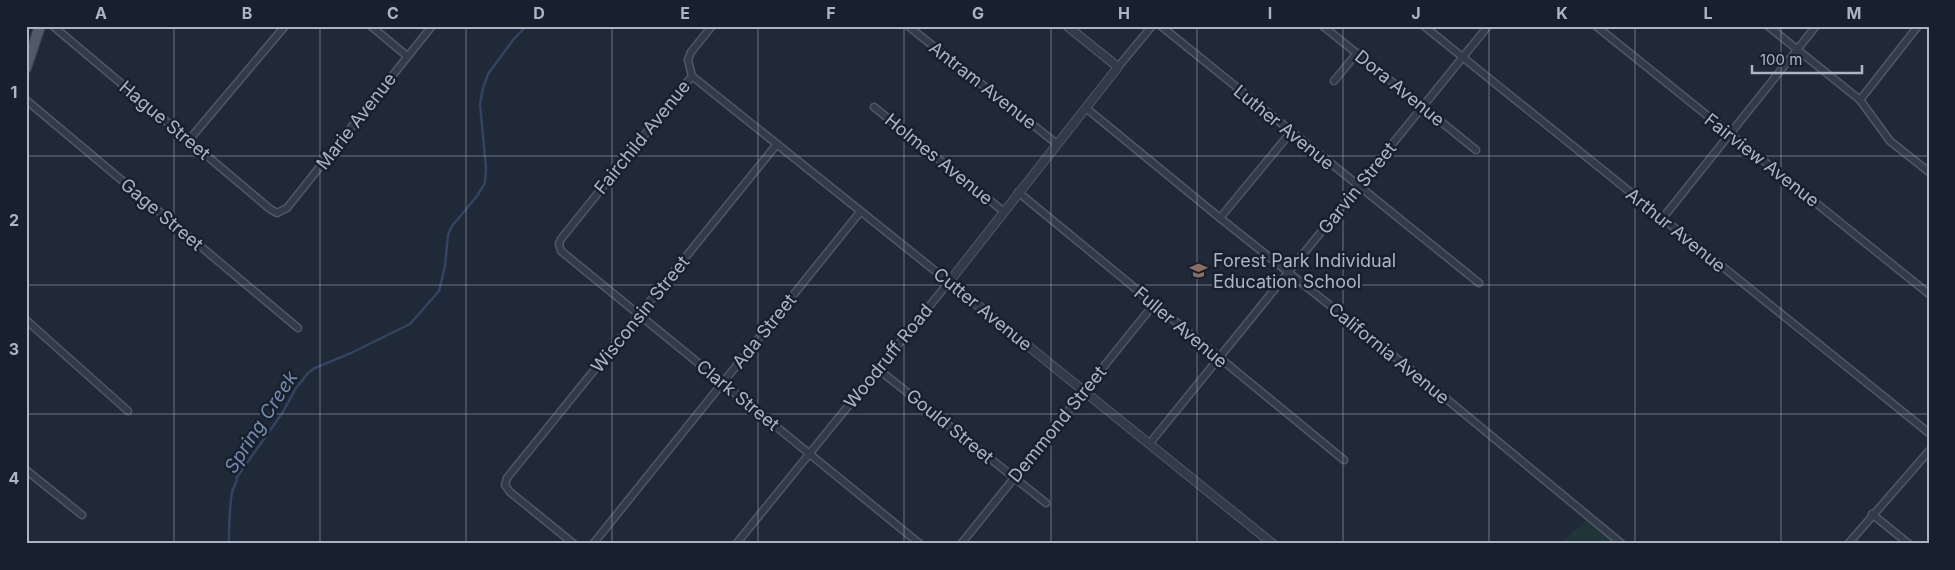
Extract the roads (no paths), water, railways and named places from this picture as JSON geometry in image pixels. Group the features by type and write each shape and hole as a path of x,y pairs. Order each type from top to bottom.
{"main road":[{"path":"26,68 40,26"}],"street":[{"name":"Hague Street","path":"53,26 277,213"},
{"path":"189,140 285,26"},
{"path":"371,26 407,56"},
{"name":"Marie Avenue","path":"277,213 287,208 432,26"},
{"name":"Fairchild Avenue","path":"559,244 561,238 692,76 688,60 691,52 712,26"},
{"name":"Antram Avenue","path":"908,26 1057,144"},
{"path":"1067,26 1118,67"},
{"name":"Woodruff Road","path":"736,544 949,282 1018,192 1152,26"},
{"name":"Luther Avenue","path":"1160,26 1479,283"},
{"name":"Dora Avenue","path":"1323,26 1476,150"},
{"name":"Arthur Avenue","path":"1424,26 1929,434"},
{"name":"Garvin Street","path":"1150,443 1488,26"},
{"name":"Fairview Avenue","path":"1596,26 1729,135 1929,294"},
{"path":"1768,26 1860,100 1890,141 1929,172"},
{"path":"1662,219 1816,26"},
{"path":"1860,100 1918,26"},
{"path":"1334,81 1357,53"},
{"name":"Cutter Avenue","path":"692,76 1273,544"},
{"name":"Gage Street","path":"26,100 298,328"},
{"name":"Holmes Avenue","path":"874,107 1003,211"},
{"name":"California Avenue","path":"1086,108 1407,367 1622,544"},
{"path":"1220,218 1291,132"},
{"name":"Wisconsin Street","path":"574,544 510,492 505,485 507,478 777,144"},
{"name":"Fuller Avenue","path":"1018,192 1344,460"},
{"name":"Ada Street","path":"594,544 860,212"},
{"name":"Clark Street","path":"559,244 561,251 639,316 920,544"},
{"name":"Demmond Street","path":"961,544 1154,304"},
{"path":"26,320 128,411"},
{"name":"Gould Street","path":"878,369 1046,503"},
{"path":"1848,544 1872,514 1929,451"},
{"path":"26,470 82,515"},
{"path":"1872,514 1909,544"}],"waterway":[{"name":"Spring Creek","path":"229,544 231,498 237,477 283,412 296,388 309,372 410,324 439,291 445,266 448,235 452,226 477,196 485,183 486,168 480,104 483,88 488,74 513,40 526,26"}],"place":[{"name":"Forest Park Individual Education School","path":"1199,270"}]}
